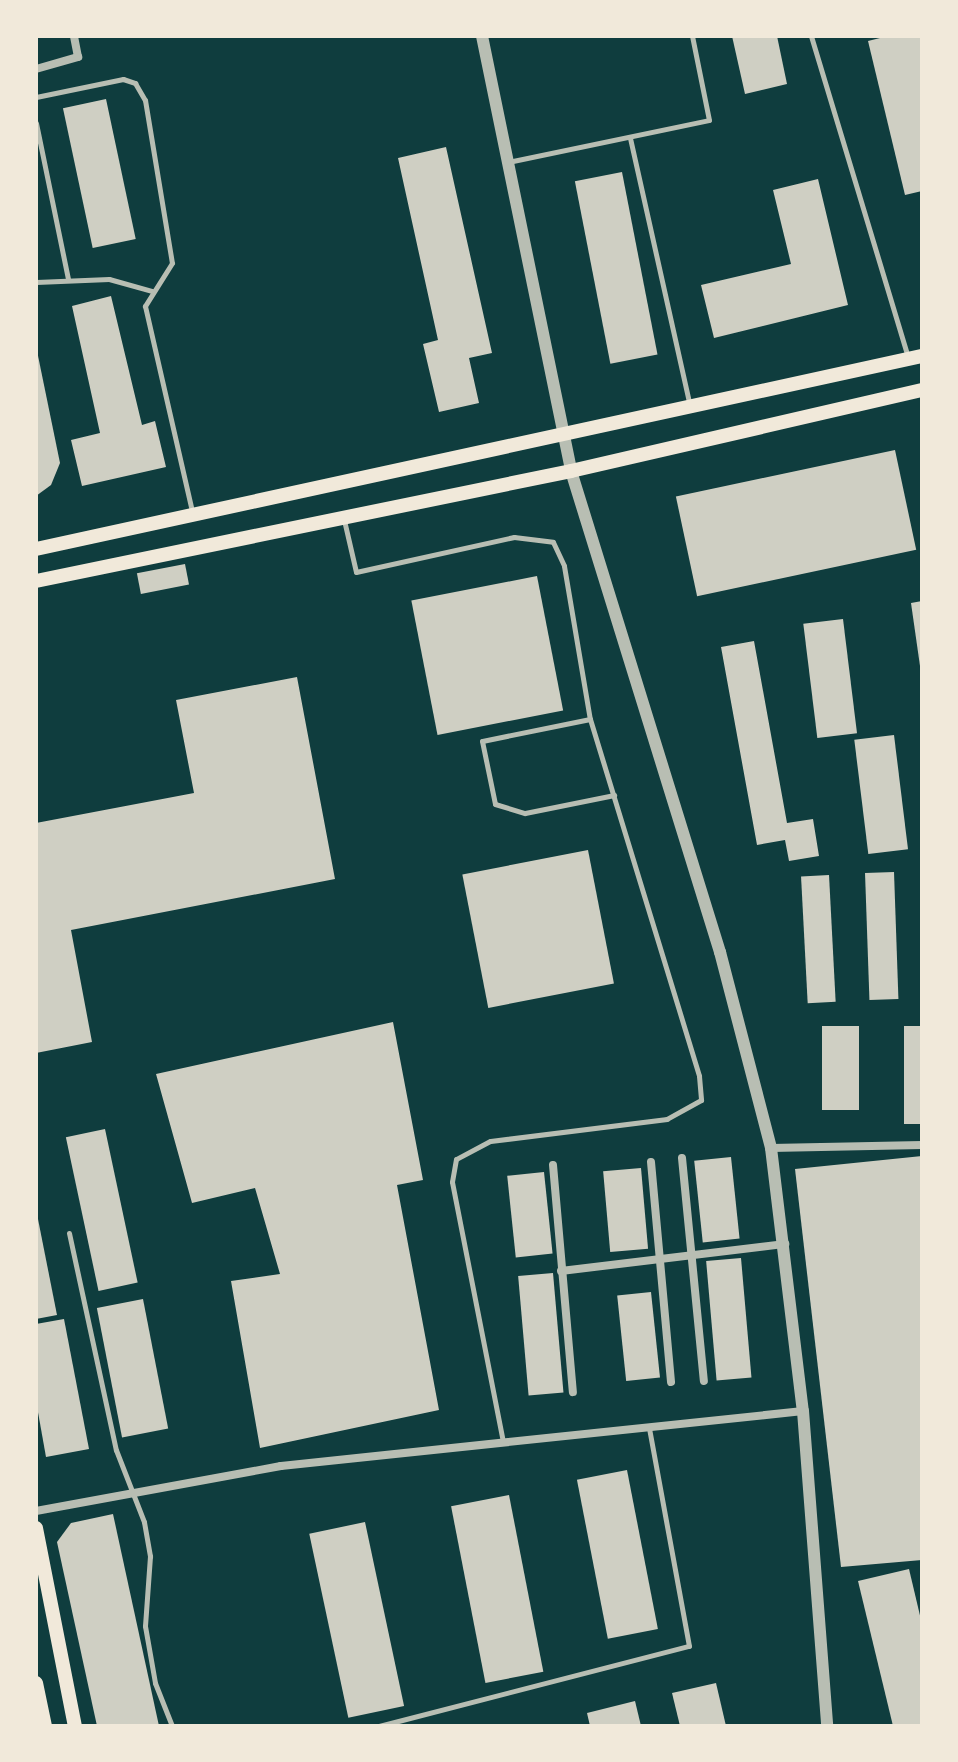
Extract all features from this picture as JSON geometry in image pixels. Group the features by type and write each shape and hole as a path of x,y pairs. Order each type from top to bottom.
{"main road":[{"path":"36,549 915,358"},
{"path":"36,581 571,471 922,390"},
{"path":"36,1528 75,1726"},
{"path":"36,1683 45,1726"}],"street":[{"path":"36,69 78,57 74,36"},
{"path":"482,36 562,437 720,952 771,1148 803,1411 827,1726"},
{"path":"771,1148 922,1145"},
{"path":"682,1158 704,1381"},
{"path":"651,1162 671,1382"},
{"path":"553,1165 573,1392"},
{"path":"561,1271 785,1244"},
{"path":"36,1511 281,1466 803,1411"}],"lane":[{"path":"507,162 709,120 692,36"},
{"path":"811,36 915,358"},
{"path":"36,97 123,79 140,92 166,207 172,263 145,306 194,515"},
{"path":"36,123 68,279"},
{"path":"630,138 691,408"},
{"path":"36,282 109,279 152,291"},
{"path":"344,517 356,572 514,537 553,542 564,566 590,719 689,1034 701,1100 667,1119 490,1141 456,1159 452,1182 503,1441"},
{"path":"590,719 482,741 495,804 525,813 614,795"},
{"path":"69,1233 116,1450 133,1493 150,1556 147,1640 155,1683 172,1726"},
{"path":"379,1726 689,1646 649,1429"}],"building":[{"path":"732,36 777,36 787,84 745,94"},
{"path":"888,36 922,36 922,191 905,195 868,41"},
{"path":"106,99 136,239 93,248 63,108"},
{"path":"446,147 492,353 469,358 479,403 439,412 423,344 438,340 398,158"},
{"path":"622,172 657,355 610,364 575,181"},
{"path":"818,179 848,305 714,338 701,285 791,264 773,190"},
{"path":"111,296 142,425 155,421 166,467 82,486 71,440 100,433 72,306"},
{"path":"36,346 60,463 51,485 36,496"},
{"path":"895,450 916,550 697,596 676,497"},
{"path":"185,564 189,585 141,594 137,573"},
{"path":"537,576 563,710 437,735 411,600"},
{"path":"922,601 922,666 920,666 911,603"},
{"path":"843,619 857,733 817,738 803,624"},
{"path":"754,641 787,823 813,819 819,856 789,861 785,840 757,845 721,647"},
{"path":"297,677 335,879 71,930 92,1042 36,1053 36,823 194,793 176,700"},
{"path":"894,735 908,849 868,854 854,740"},
{"path":"588,850 614,984 488,1008 462,874"},
{"path":"894,872 898,999 869,1000 865,873"},
{"path":"829,875 836,1002 808,1003 801,876"},
{"path":"393,1022 423,1180 397,1185 439,1410 260,1448 231,1281 280,1274 255,1188 192,1203 156,1074"},
{"path":"822,1026 859,1026 859,1110 822,1110"},
{"path":"904,1026 922,1026 922,1124 904,1124"},
{"path":"105,1129 138,1283 99,1291 66,1137"},
{"path":"922,1156 922,1560 841,1567 795,1169"},
{"path":"731,1157 740,1239 703,1242 694,1161"},
{"path":"641,1168 648,1249 610,1252 603,1171"},
{"path":"544,1172 553,1254 516,1257 507,1176"},
{"path":"36,1209 57,1315 36,1319"},
{"path":"741,1258 751,1378 717,1381 706,1261"},
{"path":"553,1273 563,1393 529,1396 518,1276"},
{"path":"651,1292 660,1378 626,1381 617,1296"},
{"path":"143,1299 168,1429 122,1438 97,1308"},
{"path":"64,1319 89,1449 46,1457 36,1401 36,1324"},
{"path":"627,1470 658,1629 608,1639 577,1480"},
{"path":"509,1495 543,1672 485,1683 451,1506"},
{"path":"113,1514 159,1726 97,1726 57,1542 71,1523"},
{"path":"365,1522 404,1706 348,1718 309,1534"},
{"path":"909,1569 922,1624 922,1726 893,1726 858,1581"},
{"path":"716,1683 726,1726 680,1726 672,1693"},
{"path":"635,1701 641,1726 590,1726 587,1713"}]}
